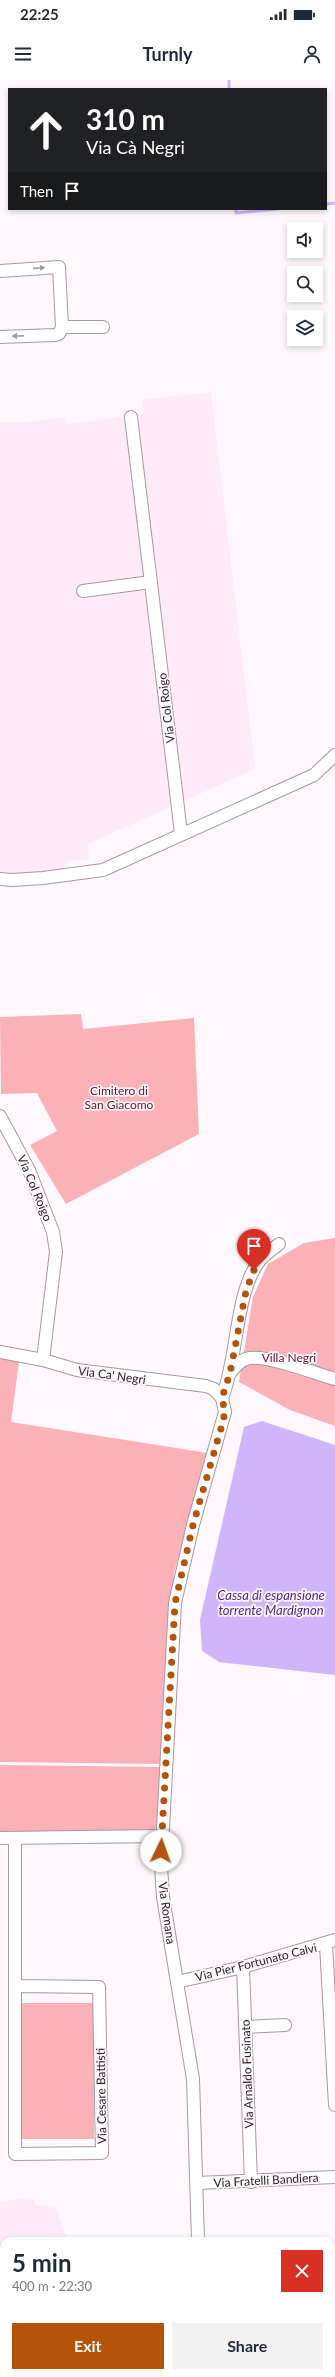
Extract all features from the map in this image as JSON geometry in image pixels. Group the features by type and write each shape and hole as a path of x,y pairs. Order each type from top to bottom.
{"street":[{"path":"0,271 59,267 62,327 61,331 55,335 0,336"},
{"path":"62,327 103,327"},
{"name":"Via Col Roigo","path":"131,417 181,834"},
{"path":"83,591 151,582"},
{"path":"0,879 20,880 103,870 314,775 335,755"},
{"name":"Via Col Roigo","path":"0,1116 29,1170 53,1232 56,1252 43,1360"},
{"path":"222,1398 230,1373 248,1280 260,1260 279,1244"},
{"name":"Via Ca' Negri","path":"0,1352 43,1360 77,1370 206,1386 214,1389 222,1398"},
{"path":"230,1373 238,1363 250,1358 272,1362 335,1379"},
{"name":"Via Romana","path":"198,2237 193,2079 163,1897 162,1836 175,1603 193,1525 225,1412 222,1398"},
{"path":"0,1838 162,1836"},
{"name":"Via Cesare Battisti","path":"15,1838 15,1986 15,2154 102,2153 99,1987 15,1986"},
{"path":"331,1942 335,2105"},
{"name":"Via Pier Fortunato Calvi","path":"177,1982 243,1967 331,1942"},
{"name":"Via Arnaldo Fusinato","path":"243,1967 251,2182"},
{"path":"246,2027 286,2025"},
{"name":"Via Fratelli Bandiera","path":"197,2183 251,2182 335,2177"}],"shaded area":[{"path":"211,392 255,769 88,844 89,859 70,861 62,870 22,874 0,872 0,422 27,422 65,417 67,424 143,414 142,400"},
{"path":"33,2197 35,2205 55,2206 67,2237 0,2237 0,2202"}],"green space":[{"name":"Cimitero di San Giacomo","path":"81,1014 83,1029 194,1018 199,1134 66,1204 30,1145 57,1131 37,1093 1,1094 0,1017"},
{"name":"Villa Negri","path":"335,1238 335,1426 290,1410 239,1382 253,1297 268,1264 304,1243"},
{"path":"0,1356 19,1362 11,1422 208,1453 174,1573 161,1764 0,1762"},
{"path":"0,1765 161,1767 157,1827 150,1831 0,1831"},
{"path":"22,2003 94,2003 94,2139 21,2139"}],"water":[{"name":"Cassa di espansione torrente Mardignon","path":"262,1421 335,1445 335,1675 219,1662 202,1651 200,1620 244,1427"}],"waterway":[{"path":"229,80 229,88"},
{"path":"327,204 335,203"},
{"path":"236,210 236,213 267,210"}],"route":[{"path":"161,1851 175,1603 180,1575 193,1525 222,1425 225,1412 222,1398 230,1373 248,1280 254,1270"}]}
